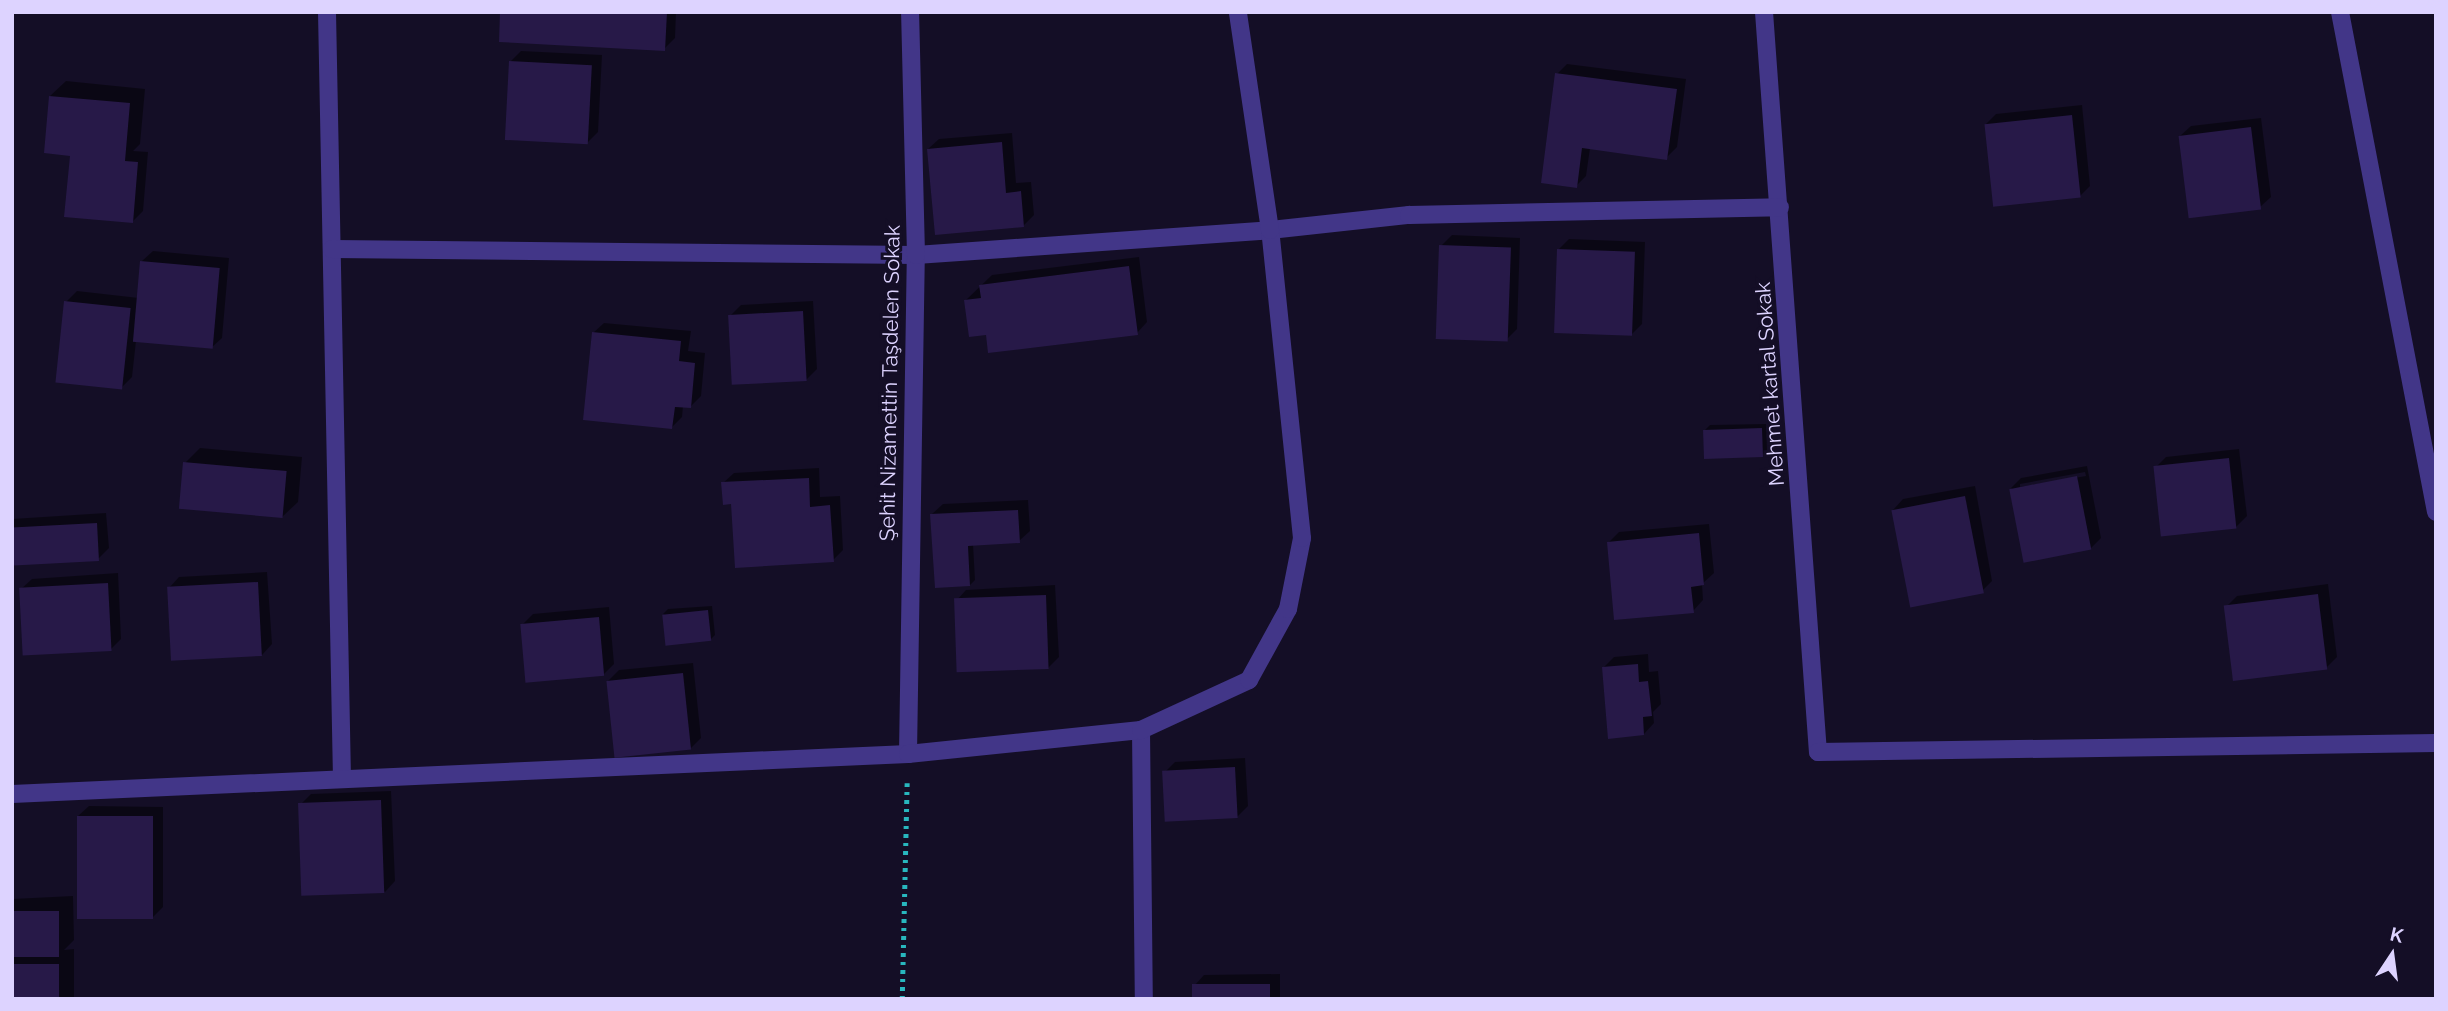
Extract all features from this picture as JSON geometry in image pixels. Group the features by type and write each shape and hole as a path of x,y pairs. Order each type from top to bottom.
{"street":[{"path":"327,12 342,777"},
{"name":"Şehit Nizamettin Taşdelen Sokak","path":"908,754 916,255 910,12"},
{"path":"12,794 342,777 908,754 1141,730 1248,680 1288,609 1301,538 1270,230 1238,12"},
{"name":"Mehmet kartal Sokak","path":"1764,12 1818,752 2436,743"},
{"path":"2340,12 2436,512"},
{"path":"332,250 916,255 1270,230 1409,215 1780,207"},
{"path":"1141,730 1144,999"}],"path":[{"path":"902,999 908,754"}],"building":[{"path":"500,12 667,12 665,51 499,42"},
{"path":"509,61 592,65 588,144 505,140"},
{"path":"1555,73 1677,89 1667,160 1582,148 1577,188 1541,183"},
{"path":"49,96 130,103 125,161 138,162 133,223 64,217 70,156 44,153"},
{"path":"2072,115 2081,198 1993,207 1984,124"},
{"path":"2251,127 2261,209 2189,218 2179,136"},
{"path":"1002,142 1006,193 1021,191 1024,227 935,235 927,149"},
{"path":"1439,245 1511,248 1508,341 1436,339"},
{"path":"1557,249 1635,252 1632,336 1554,333"},
{"path":"140,261 220,268 213,349 133,342"},
{"path":"1129,266 1138,335 988,353 986,335 969,337 964,300 981,298 979,285"},
{"path":"64,301 131,308 122,390 55,383"},
{"path":"803,311 807,381 732,385 728,315"},
{"path":"592,332 681,341 679,361 695,363 691,408 675,407 672,429 583,420"},
{"path":"1762,428 1763,457 1704,459 1703,430"},
{"path":"2229,458 2236,529 2161,537 2153,466"},
{"path":"183,462 287,471 283,518 179,509"},
{"path":"2077,476 2091,550 2024,563 2009,489"},
{"path":"809,478 810,507 830,505 834,562 735,568 731,504 723,505 721,482"},
{"path":"1965,496 1984,593 1910,607 1891,510"},
{"path":"1018,510 1020,543 968,546 970,586 935,588 930,514"},
{"path":"97,523 99,561 14,565 12,527"},
{"path":"1699,533 1704,585 1691,587 1694,613 1614,620 1607,542"},
{"path":"258,582 262,656 171,661 167,587"},
{"path":"108,583 112,651 23,656 19,588"},
{"path":"2318,594 2327,669 2233,681 2224,606"},
{"path":"1046,595 1049,669 957,672 954,598"},
{"path":"708,610 711,641 665,646 662,615"},
{"path":"599,617 604,676 525,683 520,624"},
{"path":"1638,664 1639,682 1648,681 1652,716 1643,717 1644,735 1608,739 1602,667"},
{"path":"683,673 691,750 614,758 606,681"},
{"path":"1235,767 1238,818 1165,822 1162,771"},
{"path":"381,800 384,893 301,896 298,803"},
{"path":"77,816 153,816 153,919 77,919"},
{"path":"12,911 59,911 59,957 12,957"},
{"path":"12,964 59,964 59,999 12,999"},
{"path":"1192,984 1270,984 1270,999 1192,999"}]}
